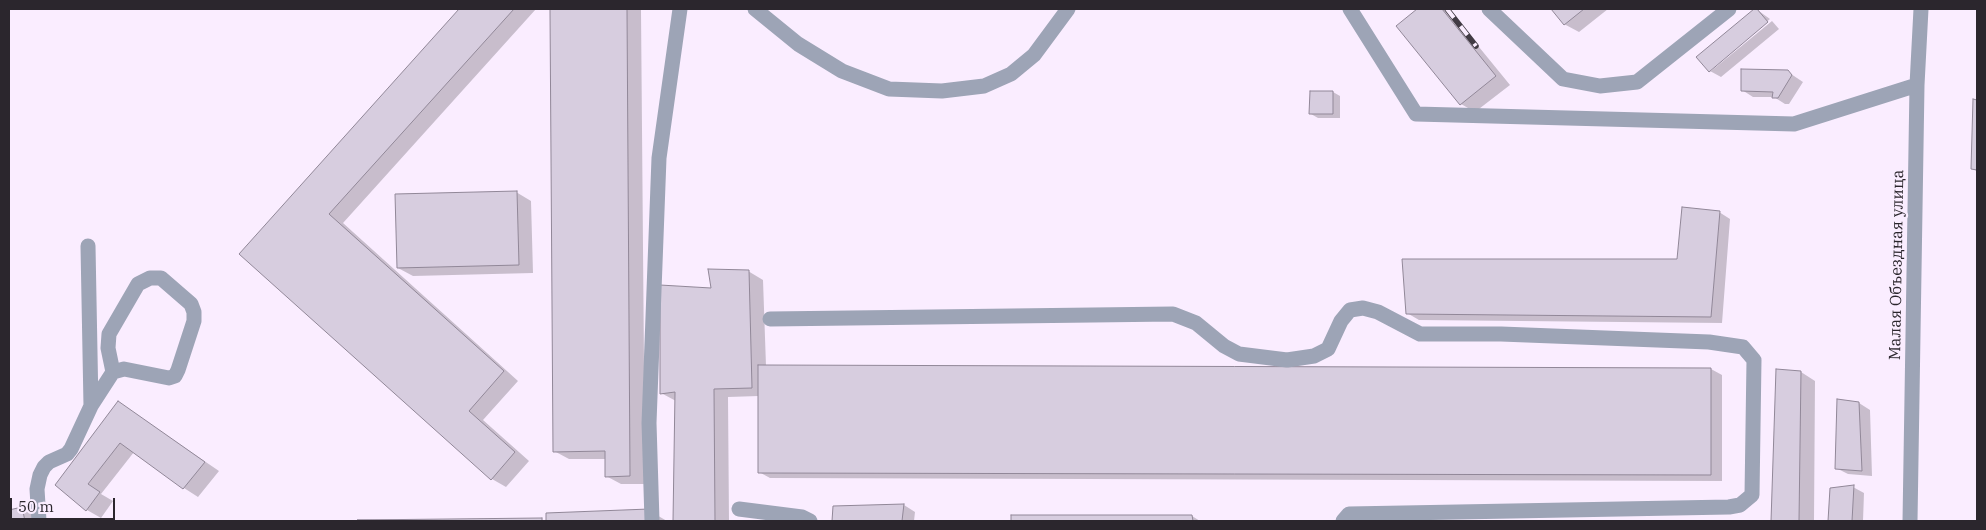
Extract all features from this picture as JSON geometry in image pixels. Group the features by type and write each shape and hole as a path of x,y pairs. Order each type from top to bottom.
{"street":[{"path":"652,521 649,423 659,158 680,9"},
{"path":"755,9 798,44 842,71 889,89 942,91 984,86 1011,74 1034,55 1068,9"},
{"path":"1350,9 1416,114 1794,124 1917,85"},
{"path":"1489,9 1563,79 1600,86 1637,82 1729,9"},
{"name":"Малая Объездная улица","path":"1910,521 1917,85 1921,9"},
{"path":"88,246 91,406"},
{"path":"39,521 37,489 40,475 49,462 67,454 71,449 91,406 113,372 108,348 109,334 138,284 150,278 161,278 191,304 194,312 194,321 175,376 169,378 124,370 113,372"},
{"path":"770,319 1173,314 1196,323 1224,346 1239,354 1287,360 1314,356 1328,349 1341,321 1350,310 1363,308 1378,312 1420,334 1501,334 1709,342 1743,347 1754,360 1752,494 1740,505 1720,508 1350,514 1343,521"},
{"path":"739,509 802,517 810,521"}],"building":[{"path":"459,9 514,9 329,214 504,371 469,411 515,452 491,480 239,254"},
{"path":"550,9 627,9 630,476 605,477 605,451 553,452"},
{"path":"1417,9 1442,9 1496,76 1460,105 1396,26"},
{"path":"1551,9 1584,9 1564,25"},
{"path":"1754,9 1757,9 1768,22 1709,72 1696,57"},
{"path":"1741,69 1788,70 1792,75 1778,98 1772,98 1773,92 1741,91"},
{"path":"1310,91 1333,91 1333,114 1309,114"},
{"path":"1973,99 1977,100 1977,170 1971,169"},
{"path":"517,191 519,265 397,268 395,194"},
{"path":"1682,207 1720,211 1711,317 1406,314 1402,259 1677,259"},
{"path":"708,269 749,270 752,388 714,389 715,521 673,521 675,392 660,394 660,285 711,288"},
{"path":"758,365 1711,368 1711,475 758,473"},
{"path":"1776,369 1801,371 1799,521 1771,521"},
{"path":"1837,399 1859,402 1862,471 1835,469"},
{"path":"118,401 205,462 183,489 120,443 88,484 100,492 86,511 55,485"},
{"path":"1854,485 1852,521 1828,521 1830,488"},
{"path":"904,504 902,521 832,521 833,506"},
{"path":"22,507 25,521 9,521 9,510"},
{"path":"649,509 649,521 546,521 546,513"},
{"path":"1011,515 1192,515 1193,521 1011,521"},
{"path":"542,518 542,521 357,520"}],"railway":[{"path":"1447,9 1476,46"}]}
